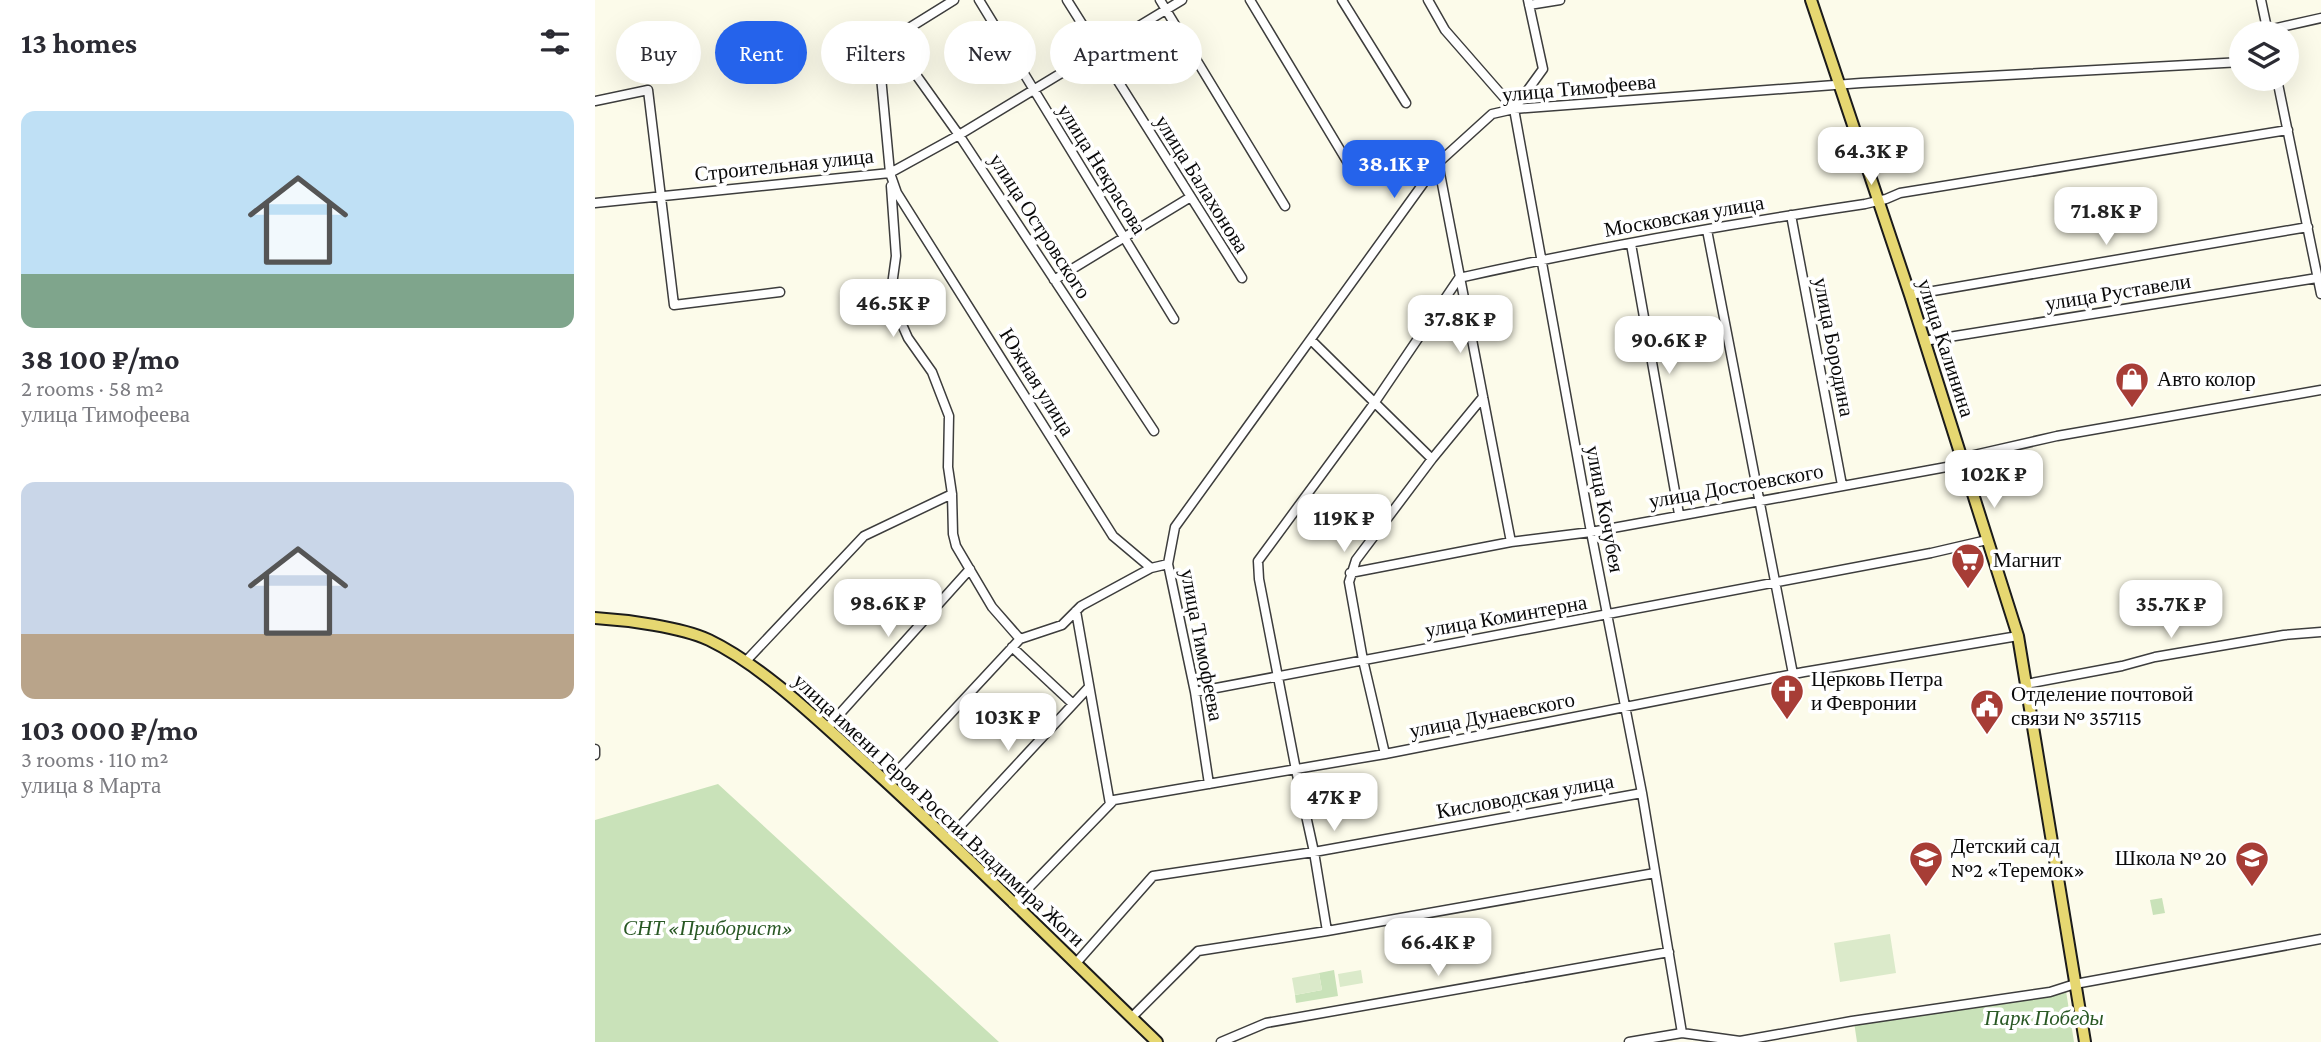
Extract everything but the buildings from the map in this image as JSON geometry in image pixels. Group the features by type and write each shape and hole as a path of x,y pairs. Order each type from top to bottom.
{"main road":[{"name":"улица Калинина","path":"1811,0 1910,295 2018,636 2085,1042"},
{"name":"улица имени Героя России Владимира Жоги","path":"595,618 668,628 707,639 745,661 827,728 887,782 1077,962 1157,1042"}],"street":[{"path":"920,21 954,0"},
{"name":"улица Некрасова","path":"979,0 1174,319"},
{"name":"улица Балахонова","path":"1067,0 1080,21"},
{"path":"1160,0 1285,206"},
{"name":"Строительная улица","path":"1146,21 1182,0"},
{"path":"1250,0 1348,163"},
{"path":"1342,0 1406,103"},
{"path":"1428,0 1445,30 1514,109 1542,69 1528,2 1560,0"},
{"path":"2261,0 2266,21"},
{"path":"2299,24 2321,18"},
{"name":"улица Тимофеева","path":"1209,784 1195,692 1168,564 1175,527 1438,163 1492,114 1514,109 1840,85 2229,63"},
{"name":"Строительная улица","path":"595,203 890,173 1050,80"},
{"name":"Южная улица","path":"882,84 890,173 897,193 1113,536 1151,568"},
{"name":"улица Островского","path":"923,84 1154,431"},
{"name":"улица Балахонова","path":"1119,84 1242,278"},
{"path":"595,101 648,90 674,305 780,292"},
{"path":"2280,91 2321,295"},
{"name":"улица Кочубея","path":"1514,109 1591,531 1643,793 1682,1034"},
{"name":"Московская улица","path":"1459,278 1631,243 1865,204 1900,193 2288,130"},
{"path":"1438,163 1511,542"},
{"path":"890,173 897,256 891,285 895,311 908,338 932,372 949,416 948,467 955,547 992,607 1020,639"},
{"path":"1054,280 1189,198"},
{"name":"улица Бородина","path":"1791,215 1842,485"},
{"path":"1910,295 2308,227"},
{"path":"1707,230 1793,674"},
{"path":"1631,243 1679,514"},
{"path":"1327,931 1314,852 1259,579 1258,561 1374,402 1459,278"},
{"name":"улица Руставели","path":"1924,341 2317,278"},
{"path":"1311,340 1433,459"},
{"name":"улица Достоевского","path":"1350,573 1511,542 1591,531 1842,485 1962,461 2057,436 2321,390"},
{"path":"1385,754 1363,660 1349,582 1350,573 1356,560 1483,397"},
{"path":"745,661 865,536 951,494"},
{"name":"улица Коминтерна","path":"1195,692 1931,553 1987,540"},
{"path":"887,782 1020,639 1062,625 1081,606 1151,568 1168,564"},
{"path":"827,728 970,569"},
{"path":"1013,904 1110,804 1076,611"},
{"path":"2026,684 2155,657 2284,635 2321,632"},
{"name":"улица Дунаевского","path":"1110,804 1114,800 1385,754 1793,674 2018,636"},
{"path":"1011,647 1073,704"},
{"path":"947,839 1089,687"},
{"path":"595,748 595,755"},
{"name":"Кисловодская улица","path":"1077,962 1153,876 1314,852 1643,793"},
{"path":"1132,1017 1198,951 1655,873"},
{"path":"1629,1042 1682,1034 1740,1041 1832,1024 2050,992 2075,984 2321,939"},
{"path":"1221,1042 1266,1023 1669,952"}],"green space":[{"name":"СНТ «Приборист»","path":"718,784 999,1042 595,1042 595,820"},
{"path":"2162,898 2165,913 2153,915 2150,900"},
{"path":"1890,934 1896,973 1840,982 1834,943"},
{"path":"1334,970 1338,996 1296,1003 1295,995 1322,990 1319,973"},
{"path":"1361,970 1363,983 1340,987 1338,974"},
{"path":"1319,973 1322,990 1295,995 1292,978"},
{"name":"Парк Победы","path":"2066,991 2074,1042 1857,1042 1854,1022"}],"place":[{"name":"Авто колор","path":"2132,409"},
{"name":"Магнит","path":"1968,590"},
{"name":"Церковь Петра и Февронии","path":"1787,721"},
{"name":"Отделение почтовой связи № 357115","path":"1987,736"},
{"name":"Детский сад №2 «Теремок»","path":"1926,888"},
{"name":"Школа № 20","path":"2252,888"}]}
